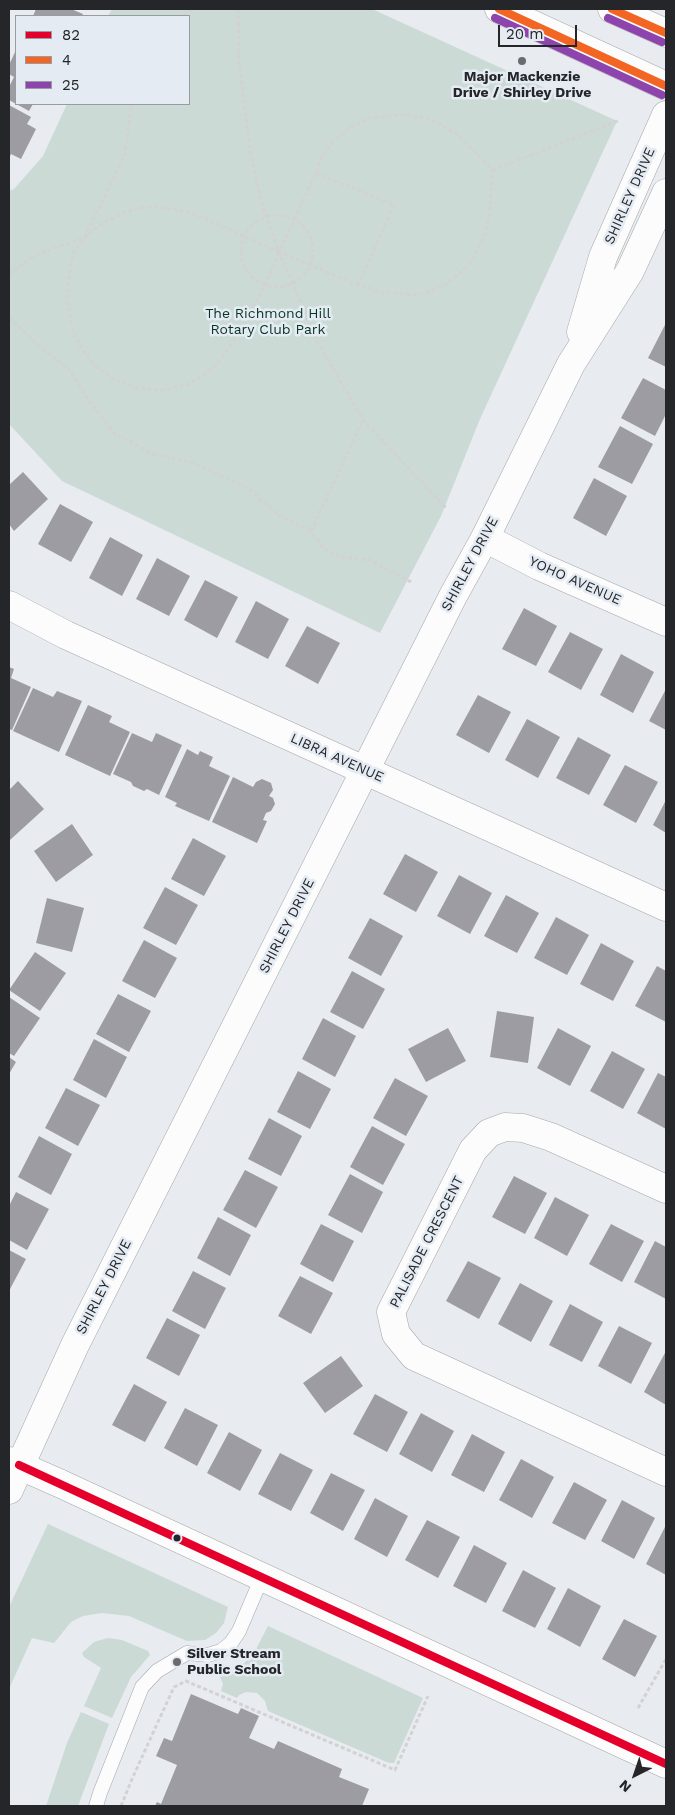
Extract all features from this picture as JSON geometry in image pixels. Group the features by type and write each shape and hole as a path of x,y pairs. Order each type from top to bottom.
{"street":[{"path":"499,9 666,86"},
{"path":"612,9 666,33"},
{"name":"SHIRLEY DRIVE","path":"571,364 604,257 666,115"},
{"name":"SHIRLEY DRIVE","path":"9,1490 14,1463 453,596 571,364 630,271 666,193"},
{"name":"YOHO AVENUE","path":"484,538 539,566 666,622"},
{"name":"LIBRA AVENUE","path":"9,605 66,635 666,907"},
{"name":"PALISADE CRESCENT","path":"666,1190 551,1137 523,1128 505,1127 488,1133 473,1150 391,1312 396,1334 414,1356 666,1472"},
{"path":"14,1463 666,1764"}],"lane":[{"path":"96,1806 142,1687 157,1671 187,1653 208,1655 221,1651 231,1643 239,1631 262,1577"}],"path":[{"path":"238,9 239,62 250,150 262,201 292,285 316,339 363,420 447,509"},
{"path":"132,105 124,157 84,238 74,253 70,268 67,297 71,325 80,346 94,365 114,380 138,388 164,390 188,384 206,374 223,357 265,285 321,158 331,144 349,128 369,118 406,114 432,120 457,134 494,170"},
{"path":"494,170 620,120"},
{"path":"9,274 35,255 84,238 104,223 124,213 140,208 158,207 179,210 199,216 310,266 358,285 381,292 416,295 442,286 458,275 473,259 483,239 489,218 494,170"},
{"path":"316,173 394,205 358,285"},
{"path":"280,215 294,220 302,225 309,234 313,245 313,257 310,266 302,278 292,285 282,288 270,287 250,276 243,265 241,253 244,237 248,230 256,221 267,216 280,215"},
{"path":"9,318 39,346 69,369 90,402 114,434 153,454 194,463 249,489 281,517 311,531 323,548 340,556 370,560 411,582"},
{"path":"311,531 363,420"},
{"path":"638,1708 666,1659"},
{"path":"121,1806 174,1687 186,1681 395,1770 428,1696"}],"green space":[{"name":"The Richmond Hill Rotary Club Park","path":"112,9 372,9 617,121 480,419 441,516 380,633 62,481 9,424 9,191 14,189 43,156 67,105 190,105 190,15 109,15"},
{"path":"48,1524 228,1607 224,1623 216,1633 205,1640 187,1641 129,1616 102,1613 83,1616 71,1622 54,1643 32,1638 9,1689 9,1607"},
{"path":"268,1626 423,1698 394,1763 389,1763 268,1711 265,1701 257,1693 246,1692 237,1698 221,1691 223,1684 220,1677 239,1668 254,1653"},
{"path":"108,1638 122,1640 148,1651 150,1655 131,1677 112,1718 84,1706 101,1668 84,1657 82,1653 94,1642"},
{"path":"81,1712 109,1724 78,1806 46,1806 67,1743"}],"building":[{"path":"36,9 71,9 83,14 82,15 33,15"},
{"path":"15,52 15,103 9,100 9,87 14,77 9,74 9,65"},
{"path":"9,105 31,117 27,124 36,129 21,159 11,154 9,159"},
{"path":"18,105 32,105 29,111"},
{"path":"666,323 666,367 648,358"},
{"path":"643,378 666,390 666,414 655,436 621,418"},
{"path":"620,426 653,444 632,484 598,467"},
{"path":"23,472 48,499 14,531 9,524 9,485"},
{"path":"594,478 627,496 606,536 573,518"},
{"path":"60,504 93,522 71,562 38,544"},
{"path":"110,537 143,555 122,596 89,578"},
{"path":"157,558 190,576 169,616 136,599"},
{"path":"205,580 238,597 217,638 184,620"},
{"path":"256,601 289,619 268,659 235,642"},
{"path":"524,608 557,626 536,666 502,649"},
{"path":"307,626 340,643 318,684 285,666"},
{"path":"570,632 603,649 581,690 548,672"},
{"path":"621,654 654,672 633,713 600,695"},
{"path":"9,667 14,669 11,678 31,687 12,730 9,729"},
{"path":"33,688 53,697 57,691 82,701 59,752 13,731"},
{"path":"666,689 666,730 649,721"},
{"path":"478,695 511,712 489,753 456,735"},
{"path":"88,705 112,716 109,722 130,732 110,776 65,755"},
{"path":"527,719 560,737 538,778 505,760"},
{"path":"132,733 152,742 156,733 182,745 159,795 147,789 144,791 133,786 131,782 113,774"},
{"path":"578,737 611,755 589,795 556,778"},
{"path":"187,749 198,755 200,751 213,757 209,766 230,776 209,821 175,806 177,803 165,797"},
{"path":"625,765 658,782 636,823 603,805"},
{"path":"233,777 253,787 256,782 262,779 271,783 273,790 269,796 273,798 275,804 271,811 266,813 263,820 267,821 257,843 212,822"},
{"path":"18,781 44,809 10,840 9,790"},
{"path":"666,800 666,833 653,825"},
{"path":"72,824 93,855 56,882 34,851"},
{"path":"193,838 226,856 204,896 171,879"},
{"path":"405,854 438,872 416,912 383,894"},
{"path":"459,875 492,893 470,934 437,916"},
{"path":"165,887 198,905 176,945 143,928"},
{"path":"506,895 539,913 517,953 484,936"},
{"path":"47,898 84,908 72,952 36,943"},
{"path":"556,917 589,935 567,975 534,958"},
{"path":"370,918 403,936 381,976 348,958"},
{"path":"144,940 177,958 155,998 122,981"},
{"path":"601,943 634,961 613,1001 580,984"},
{"path":"35,952 66,973 40,1011 9,990"},
{"path":"657,966 666,971 666,1022 635,1006"},
{"path":"352,971 385,989 363,1029 330,1012"},
{"path":"118,994 151,1011 129,1052 96,1034"},
{"path":"9,997 40,1018 14,1056 9,1053"},
{"path":"497,1011 534,1017 528,1063 490,1057"},
{"path":"323,1018 356,1036 335,1077 302,1059"},
{"path":"448,1028 466,1061 426,1082 408,1049"},
{"path":"558,1028 591,1046 570,1086 537,1068"},
{"path":"94,1039 127,1057 106,1098 73,1080"},
{"path":"612,1051 645,1069 623,1109 590,1091"},
{"path":"9,1057 16,1062 9,1074"},
{"path":"298,1071 331,1089 310,1129 277,1112"},
{"path":"658,1073 666,1077 666,1129 637,1113"},
{"path":"395,1078 428,1096 406,1136 373,1118"},
{"path":"66,1088 100,1105 78,1146 45,1128"},
{"path":"269,1118 302,1136 281,1176 248,1159"},
{"path":"372,1126 405,1144 383,1185 350,1167"},
{"path":"39,1136 72,1154 51,1195 18,1177"},
{"path":"245,1170 278,1187 256,1228 223,1210"},
{"path":"350,1174 383,1192 362,1233 328,1215"},
{"path":"514,1176 547,1193 525,1234 492,1217"},
{"path":"16,1192 49,1209 27,1250 9,1240 9,1206"},
{"path":"555,1197 589,1215 567,1256 534,1238"},
{"path":"218,1217 251,1235 230,1276 197,1258"},
{"path":"321,1224 354,1241 333,1282 300,1264"},
{"path":"611,1224 644,1241 622,1282 589,1264"},
{"path":"655,1241 666,1247 666,1299 634,1282"},
{"path":"9,1250 26,1259 9,1291"},
{"path":"468,1261 501,1278 479,1319 446,1301"},
{"path":"193,1271 226,1288 205,1329 172,1311"},
{"path":"300,1276 333,1293 311,1334 278,1316"},
{"path":"520,1283 553,1301 531,1342 498,1324"},
{"path":"570,1304 603,1322 582,1362 549,1345"},
{"path":"167,1318 200,1335 179,1376 146,1358"},
{"path":"619,1326 652,1343 631,1384 598,1366"},
{"path":"666,1351 666,1405 644,1392"},
{"path":"341,1356 363,1386 325,1413 303,1383"},
{"path":"134,1384 167,1402 145,1442 112,1425"},
{"path":"375,1394 408,1412 387,1452 353,1434"},
{"path":"185,1408 218,1425 197,1466 164,1448"},
{"path":"421,1413 454,1431 432,1472 399,1454"},
{"path":"229,1432 262,1450 240,1491 207,1473"},
{"path":"472,1434 505,1452 484,1492 451,1475"},
{"path":"280,1453 313,1470 291,1511 258,1494"},
{"path":"521,1459 554,1477 532,1518 499,1500"},
{"path":"331,1473 365,1490 343,1531 310,1513"},
{"path":"574,1482 607,1500 585,1540 552,1523"},
{"path":"375,1498 408,1516 387,1557 354,1539"},
{"path":"622,1500 655,1518 634,1559 601,1541"},
{"path":"427,1520 460,1537 438,1578 405,1560"},
{"path":"666,1525 666,1575 646,1564"},
{"path":"474,1545 507,1563 486,1603 453,1586"},
{"path":"523,1570 556,1588 535,1628 502,1611"},
{"path":"568,1588 601,1606 580,1647 547,1629"},
{"path":"624,1619 657,1636 635,1677 602,1659"},
{"path":"191,1694 238,1714 241,1708 259,1716 249,1738 274,1749 278,1741 342,1769 339,1777 369,1789 362,1806 155,1806 157,1802 161,1804 177,1765 156,1756 164,1738 172,1741"}],"transit line":[{"name":"4","path":"499,9 666,86"},
{"name":"4","path":"612,9 666,33"},
{"name":"25","path":"495,18 662,95"},
{"name":"25","path":"608,18 662,42"},
{"name":"82","path":"19,1465 666,1764"}],"place":[{"name":"Major Mackenzie Drive / Shirley Drive","path":"522,61"},
{"name":"Silver Stream Public School","path":"177,1662"}]}
